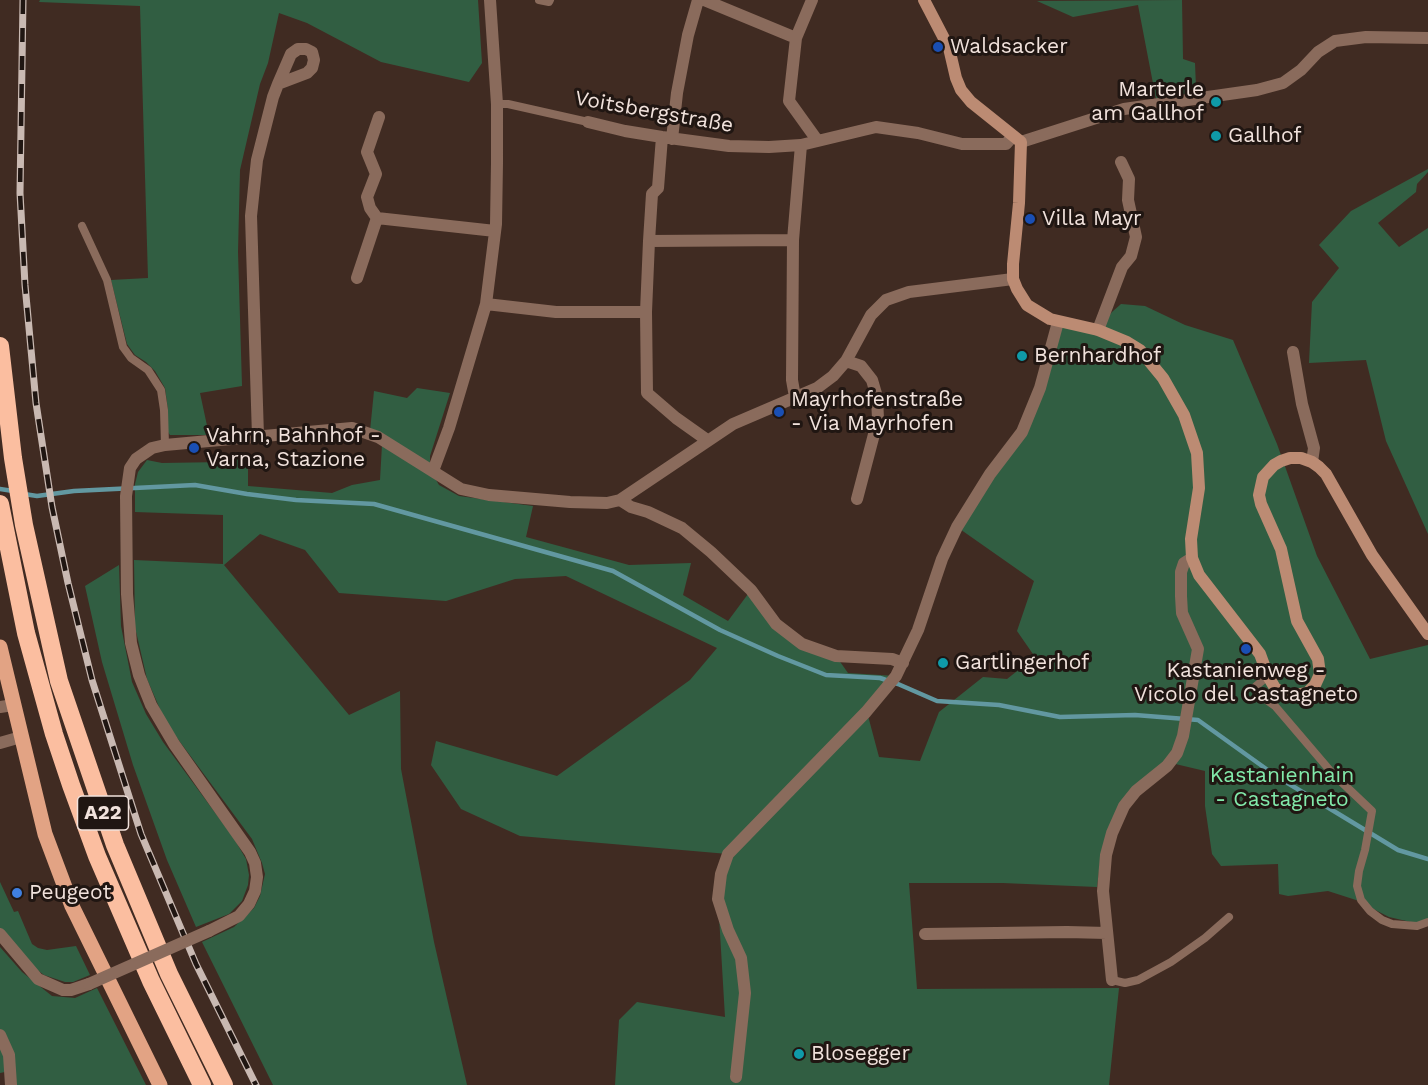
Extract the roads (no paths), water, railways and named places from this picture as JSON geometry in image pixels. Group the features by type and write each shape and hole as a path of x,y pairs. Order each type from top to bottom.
{"highway":[{"name":"A22","path":"0,346 13,459 24,525 59,681 114,845 169,974 224,1085"},
{"name":"A22","path":"0,504 26,633 71,786 97,856 151,981 202,1085"}],"main road":[{"path":"0,647 7,706 21,737 45,834 72,906 160,1085"}],"street":[{"path":"433,471 449,428 486,304 495,231 497,104 490,0"},
{"path":"698,0 688,35 658,188 652,194 646,312 647,393 707,440"},
{"path":"704,0 796,38"},
{"path":"812,0 796,38 789,101 817,140"},
{"path":"924,0 949,48 961,90 971,102 1017,139 1014,279 1017,289 1027,304 1038,313 1058,322 1098,330 1127,342 1140,351 1163,378 1184,415 1197,453 1199,488 1191,539 1192,558 1199,575 1260,654 1275,688 1284,694 1307,693 1315,686 1320,674 1318,659 1297,621 1281,549 1259,495 1263,477 1274,465 1290,458 1301,458 1312,462 1326,474 1372,555 1428,634"},
{"name":"Voitsbergstraße","path":"588,122 625,131 729,146 801,145 876,127 918,133 962,144 1006,144 1124,109 1257,90 1283,83 1301,70 1318,51 1335,41 1366,37 1428,38"},
{"path":"258,436 251,216 257,159 278,84"},
{"path":"379,117 367,152 376,174 368,197 370,208 377,218 495,231"},
{"path":"795,397 792,380 793,240 801,145"},
{"path":"1098,330 1122,267 1131,256 1136,237 1128,200 1129,179 1122,162"},
{"path":"357,278 377,218"},
{"path":"648,241 793,240"},
{"path":"0,934 29,970 44,982 63,990 80,988 239,916 249,904 255,891 257,877 255,863 244,842 174,744 151,705 139,675 131,643 128,619 126,496 130,468 136,459 152,448 352,428 378,436 453,486 489,495 594,504 620,500 733,424 817,388 833,376 846,360 872,315 886,300 909,292 1014,279"},
{"path":"486,304 556,312 646,312"},
{"path":"736,1077 745,993 741,958 728,930 718,899 721,874 728,854 897,676 918,630 942,559 957,527 990,474 1022,432 1040,388 1058,322"},
{"path":"1293,352 1302,404 1314,448 1312,462"},
{"path":"846,360 861,366 872,380 877,397 878,419 857,500"},
{"path":"620,500 631,507 648,512 682,528 751,590 776,624 802,644 836,656 892,659 903,663"},
{"path":"1112,980 1103,891 1106,855 1112,833 1124,806 1136,791 1167,766 1177,753 1184,729 1198,649 1182,613 1181,572 1184,563 1192,558"},
{"path":"0,743 21,737"},
{"path":"925,934 1107,933"},
{"path":"0,1035 9,1055 11,1085"}],"lane":[{"path":"539,0 549,2 550,0"},
{"name":"Voitsbergstraße","path":"497,104 508,104 588,122"},
{"path":"82,226 107,280 123,347 131,358 148,370 161,390 165,445"},
{"path":"1268,676 1256,686 1258,694 1275,706 1333,774 1372,811 1357,886 1361,900 1370,911 1392,924 1417,926 1428,922"},
{"path":"1112,980 1125,983 1138,980 1171,962 1205,938 1229,917"}],"waterway":[{"path":"24,494 37,496 74,491 195,485 296,500 374,504 613,571 720,630 826,675 880,678 937,701 999,705 1060,717 1135,715 1198,720 1276,776 1398,850 1428,859"},
{"path":"0,489 13,491"}],"railway":[{"path":"23,0 20,193 25,285 36,403 52,507 68,583 92,680 141,834 196,964 256,1085"}],"place":[{"name":"Waldsacker","path":"938,47"},
{"name":"Marterle am Gallhof","path":"1216,102"},
{"name":"Gallhof","path":"1216,136"},
{"name":"Villa Mayr","path":"1030,219"},
{"name":"Bernhardhof","path":"1022,356"},
{"name":"Mayrhofenstraße - Via Mayrhofen","path":"779,412"},
{"name":"Vahrn, Bahnhof - Varna, Stazione","path":"194,448"},
{"name":"Kastanienweg - Vicolo del Castagneto","path":"1246,649"},
{"name":"Gartlingerhof","path":"943,663"},
{"name":"Peugeot","path":"17,893"},
{"name":"Blosegger","path":"799,1054"}],"park label":[{"name":"Kastanienhain - Castagneto","path":"1282,788"}]}
